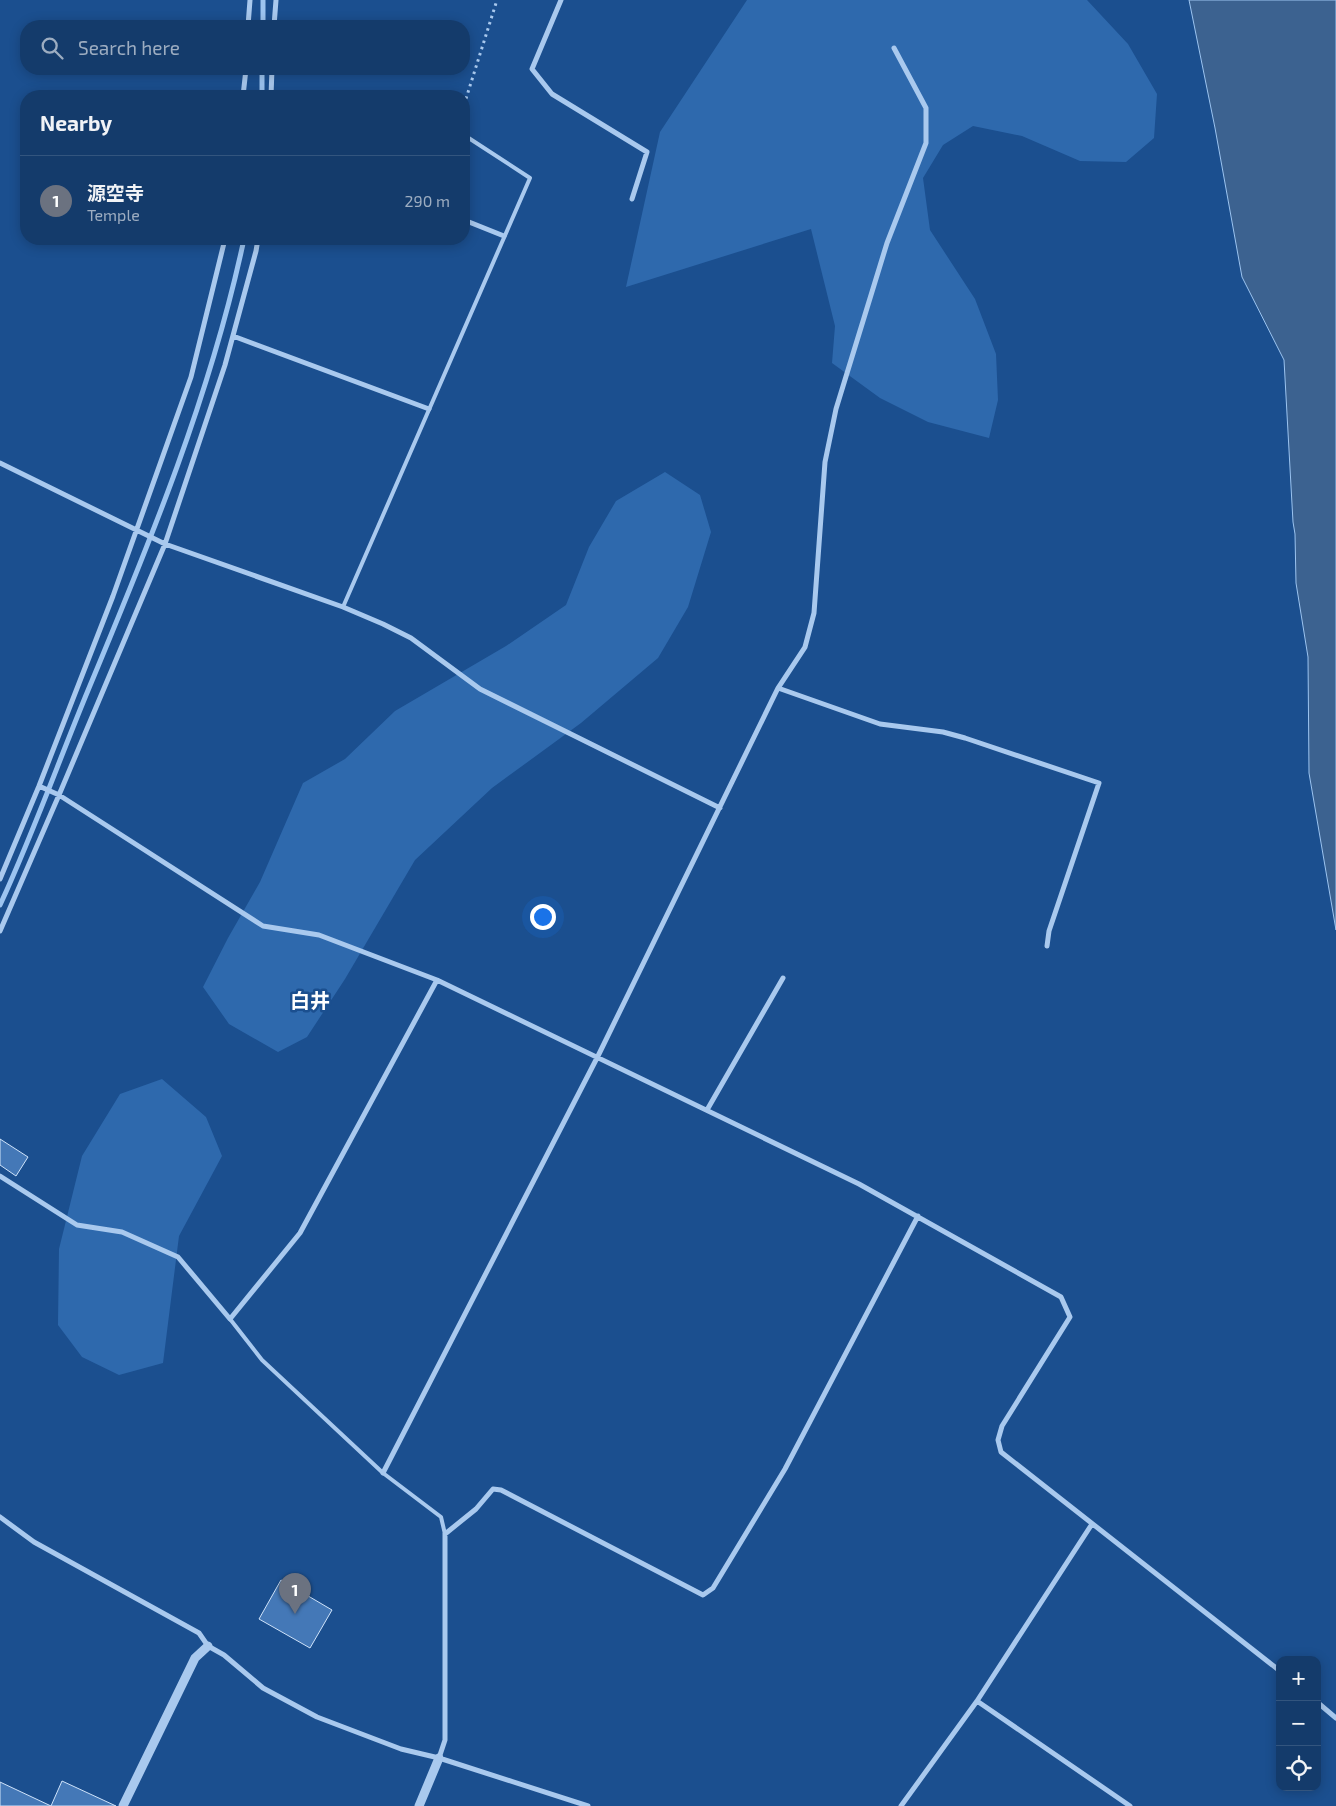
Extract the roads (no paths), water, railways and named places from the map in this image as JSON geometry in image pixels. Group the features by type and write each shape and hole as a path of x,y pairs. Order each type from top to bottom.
{"street":[{"path":"248,20 250,0"},
{"path":"274,20 276,0"},
{"path":"561,0 532,69 552,94 647,152 632,199"},
{"path":"382,1473 598,1056 778,688 805,647 814,613 824,462 836,409 887,243 926,143 926,108 894,48"},
{"path":"244,90 245,75"},
{"path":"271,90 272,75"},
{"path":"470,222 504,236"},
{"path":"0,879 40,787 113,596 191,377 224,245"},
{"path":"0,931 165,544 225,364 257,245"},
{"path":"232,336 429,410"},
{"path":"0,464 165,544 343,607 383,624 411,638 480,689 720,808"},
{"path":"778,688 880,724 943,732 1099,783 1049,931 1046,946"},
{"path":"40,787 57,794 263,926 319,935 438,980 859,1184 1061,1297 1070,1317 1002,1426 998,1440 1001,1452 1276,1668"},
{"path":"707,1110 783,978"},
{"path":"0,1176 77,1225 122,1232 178,1257 230,1319 300,1233 438,980"},
{"path":"419,1806 445,1740 445,1534 476,1509 493,1489 501,1490 703,1595 712,1588 785,1469 918,1216"},
{"path":"0,1517 34,1542 199,1633 208,1646 224,1656 263,1688 317,1718 401,1749 439,1758 588,1806"},
{"path":"901,1806 977,1701 1092,1524"},
{"path":"123,1806 195,1658 208,1646"},
{"path":"977,1701 1130,1806"},
{"path":"1321,1705 1336,1718"}],"lane":[{"path":"343,607 530,178 470,140"},
{"path":"230,1319 262,1360 382,1473 441,1518 445,1534"}],"waterway":[{"path":"263,0 263,20"},
{"path":"262,75 262,90"},
{"path":"0,905 24,851 177,467 197,411 214,354 243,245"}],"place":[{"name":"源空寺","path":"295,1614"}],"district":[{"name":"白井","path":"310,1001"}]}
